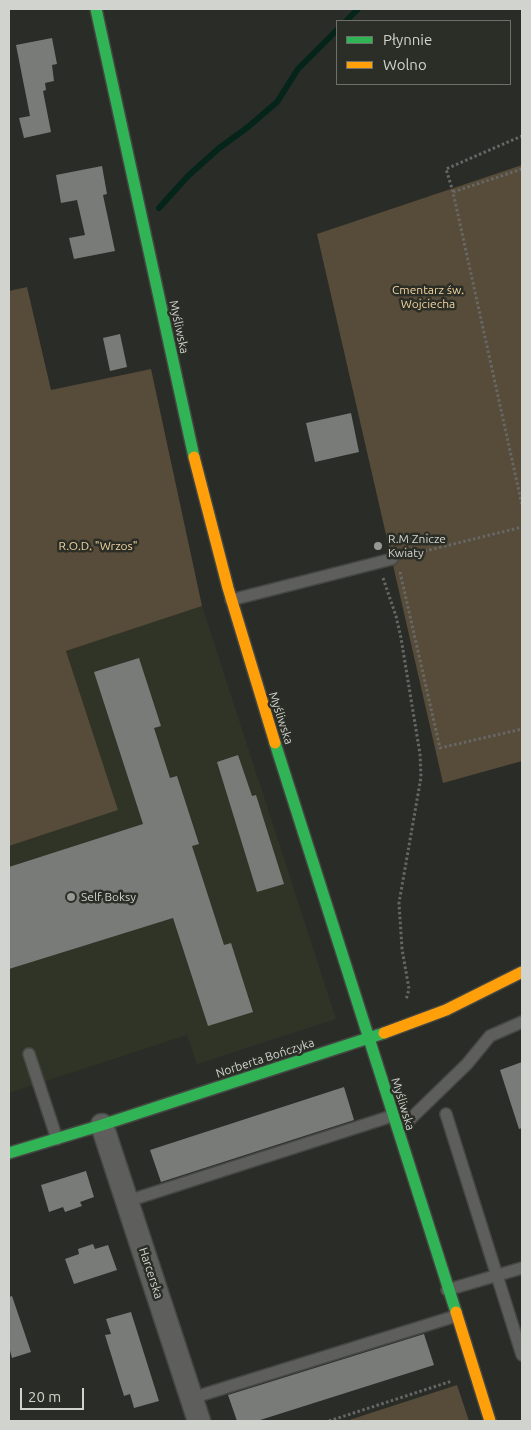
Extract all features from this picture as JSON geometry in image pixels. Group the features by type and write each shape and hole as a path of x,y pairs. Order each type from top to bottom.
{"street":[{"name":"Myśliwska","path":"96,9 188,433 204,503 231,600 370,1039 392,1116 490,1421"},
{"name":"Norberta Bończyka","path":"9,1153 370,1039 446,1010 522,972"},
{"name":"Harcerska","path":"102,1125 199,1421"}],"lane":[{"path":"231,600 394,558"},
{"path":"397,1131 467,1064 490,1036 522,1022"},
{"path":"29,1054 57,1139"},
{"path":"446,1114 522,1355"},
{"path":"128,1201 392,1116"},
{"path":"448,1290 522,1268"},
{"path":"192,1398 456,1316"}],"path":[{"path":"522,136 446,169 453,190 522,504"},
{"path":"453,190 522,169"},
{"path":"406,1003 409,989 402,949 399,903 421,777 401,638 396,616 380,569 394,558 522,526"},
{"path":"394,558 440,748 522,729"},
{"path":"329,1421 474,1374"}],"shaded area":[{"path":"202,606 336,1019 197,1064 187,1035 9,1093 9,846 118,810 66,651"}],"green space":[{"name":"Cmentarz św. Wojciecha","path":"522,165 522,761 443,783 317,234"},
{"name":"R.O.D. \"Wrzos\"","path":"27,287 51,390 151,369 202,606 66,651 118,810 9,846 9,291"},
{"path":"457,1385 469,1421 346,1421"}],"building":[{"path":"52,38 57,64 52,65 54,81 45,83 46,90 43,91 51,132 24,138 19,118 30,116 16,45"},
{"path":"102,166 107,194 103,195 115,251 74,259 69,238 85,235 77,200 61,203 56,175"},
{"path":"120,334 127,367 110,371 103,338"},
{"path":"351,413 359,452 315,462 306,423"},
{"path":"139,658 161,726 154,728 170,778 177,776 199,844 192,846 224,945 231,943 253,1012 208,1026 173,918 9,969 9,867 143,824 94,672"},
{"path":"238,755 252,796 256,795 284,884 257,892 217,762"},
{"path":"522,1062 522,1128 519,1129 500,1070"},
{"path":"344,1087 354,1120 161,1182 150,1150"},
{"path":"86,1171 94,1197 80,1202 82,1206 65,1212 63,1207 49,1212 41,1185"},
{"path":"93,1244 95,1249 108,1245 117,1270 74,1284 65,1259 79,1254 78,1249"},
{"path":"12,1296 31,1352 12,1358 9,1347 9,1297"},
{"path":"131,1312 159,1401 134,1408 130,1394 124,1396 105,1335 111,1334 106,1319"},
{"path":"424,1334 434,1365 257,1421 237,1421 228,1395"}],"waterway":[{"path":"347,20 358,9"},
{"path":"159,208 188,176 218,149 277,102 298,69 336,31"}],"traffic: fast":[{"path":"96,9 194,457"},
{"path":"275,743 456,1312"},
{"path":"9,1153 102,1125 384,1033"}],"traffic: slow":[{"path":"194,457 228,588 275,743"},
{"path":"384,1033 446,1010 522,972"},
{"path":"456,1312 490,1421"}],"place":[{"name":"R.M Znicze Kwiaty","path":"378,546"},
{"name":"Self Boksy","path":"71,897"}]}
